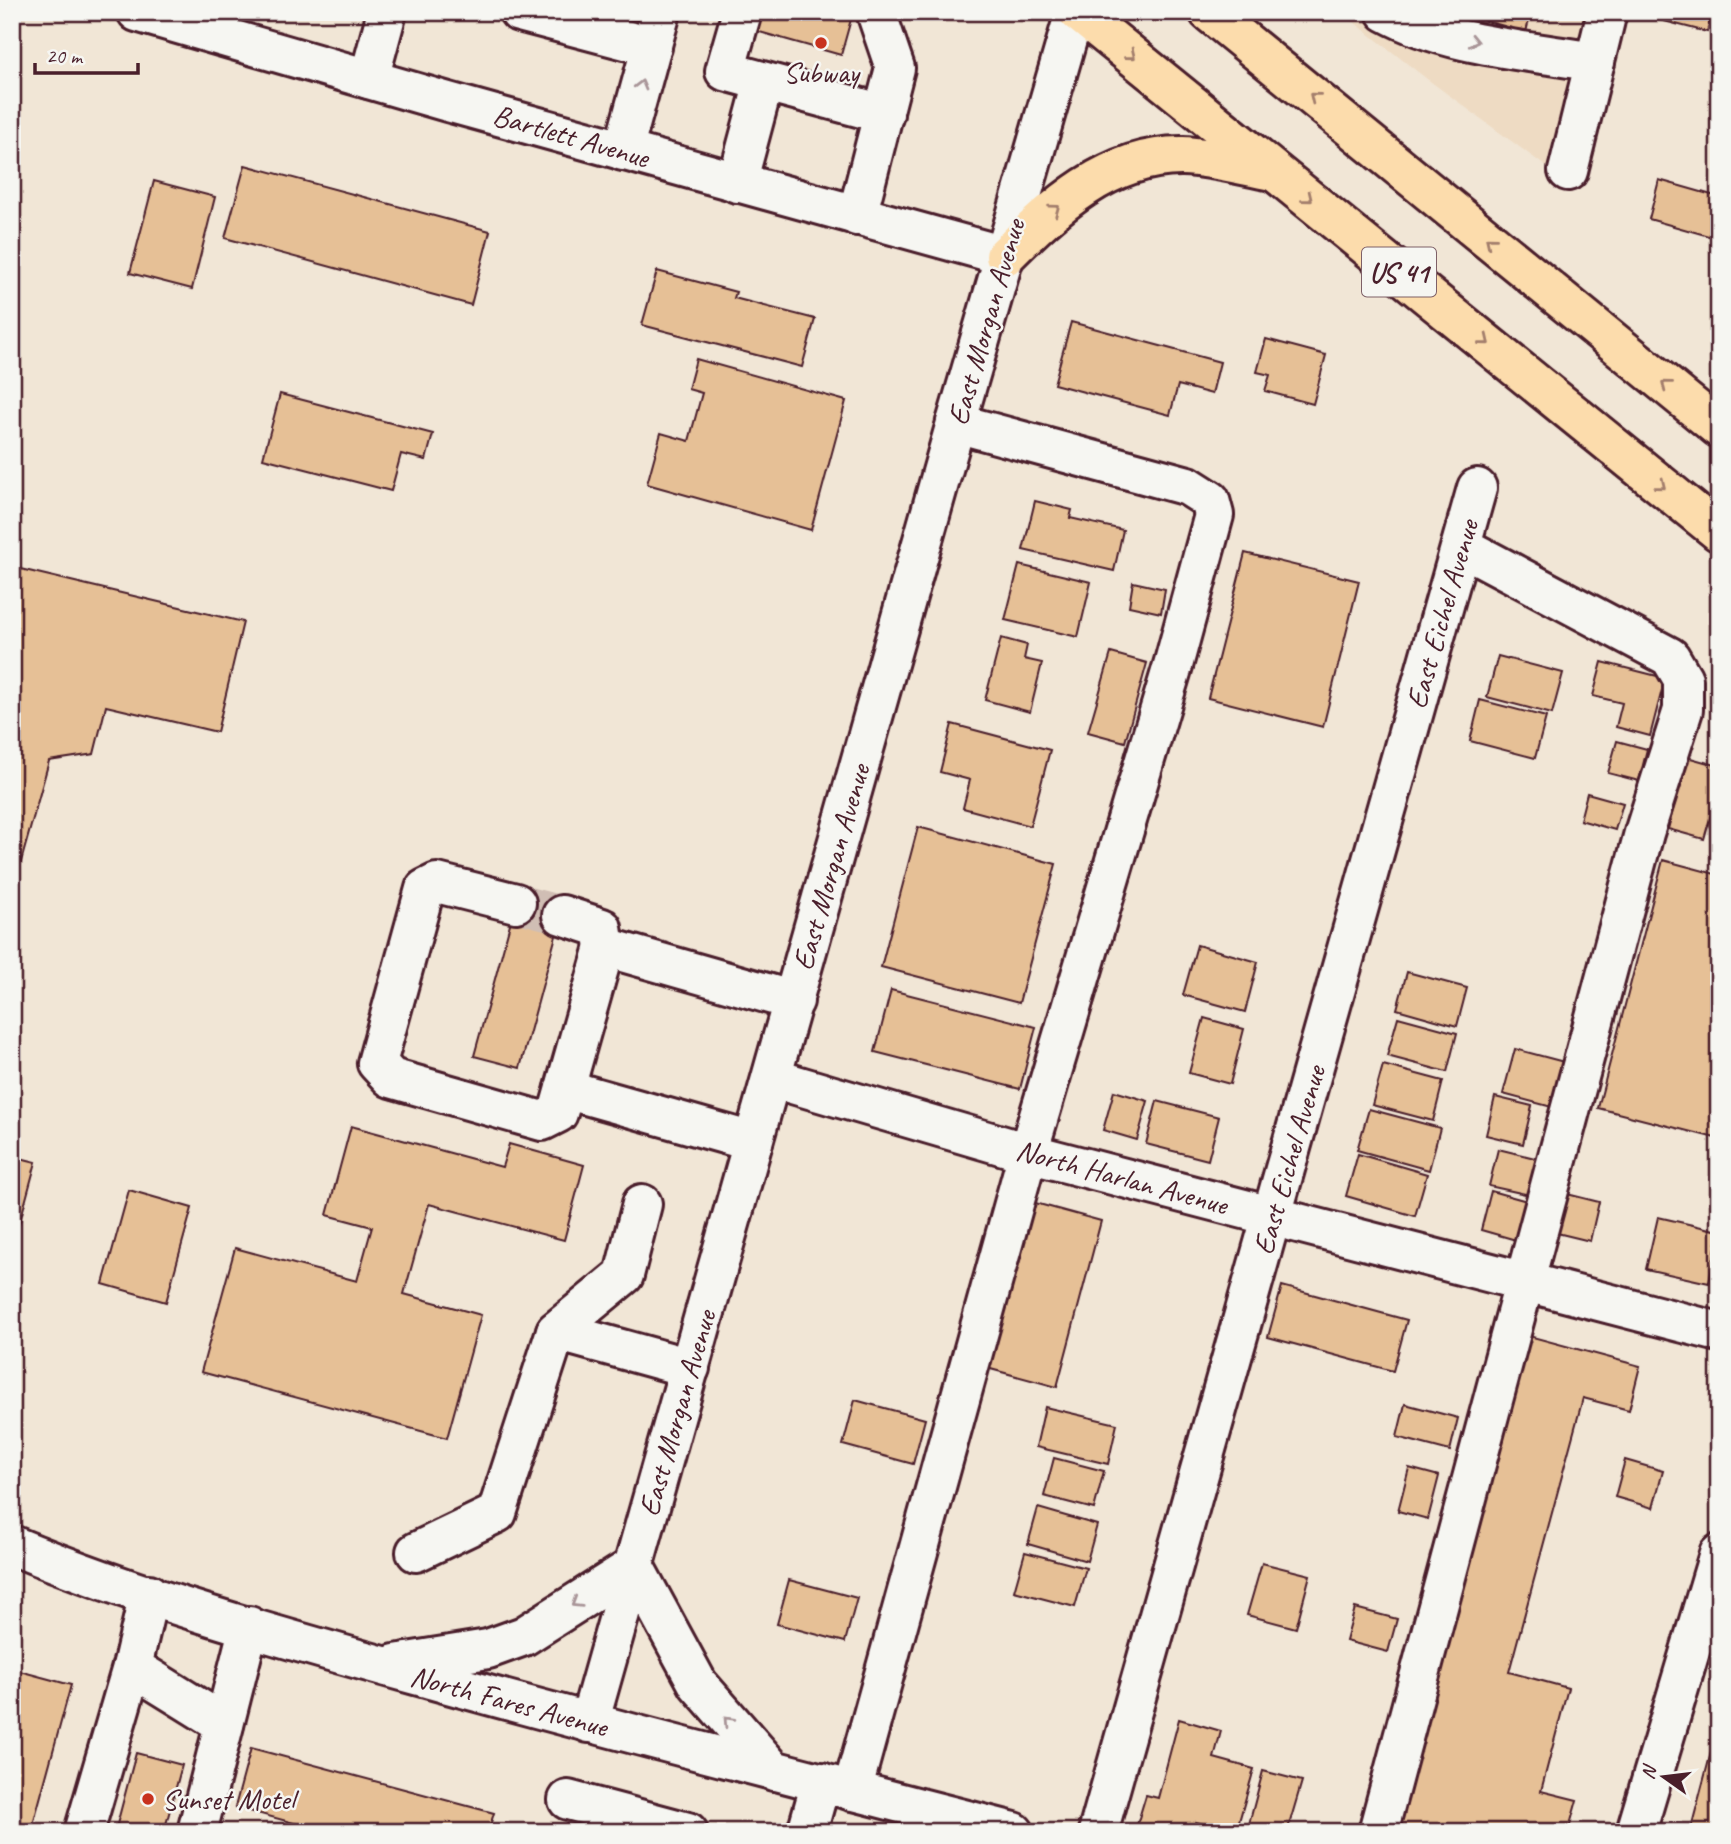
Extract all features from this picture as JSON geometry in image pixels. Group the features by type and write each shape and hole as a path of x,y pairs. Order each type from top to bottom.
{"highway":[{"name":"US 41","path":"1077,12 1719,531"},
{"name":"US 41","path":"1209,12 1719,429"},
{"path":"1005,256 1045,216 1091,183 1138,160 1184,156 1274,171"}],"street":[{"name":"Bartlett Avenue","path":"137,12 623,151 1005,256"},
{"path":"369,79 387,12"},
{"path":"519,12 656,30 623,151"},
{"path":"742,12 725,71 884,114"},
{"path":"857,216 895,68 876,12"},
{"name":"East Morgan Avenue","path":"589,1723 956,423 1077,12"},
{"path":"1386,12 1407,23 1480,43 1595,62"},
{"path":"1569,171 1607,12"},
{"path":"737,183 764,82"},
{"path":"807,1832 836,1787 1171,675 1214,515 1210,500 1188,486 956,423"},
{"name":"East Eichel Avenue","path":"1098,1832 1476,488"},
{"path":"1378,1832 1644,833 1683,710 1683,679 1670,657 1461,546"},
{"path":"516,903 437,883 425,889 377,1063 391,1078 542,1121 558,1113 605,947 601,928 562,915"},
{"path":"605,947 794,1000"},
{"name":"North Harlan Avenue","path":"772,1078 1028,1153 1719,1332"},
{"path":"565,1089 754,1142"},
{"path":"416,1552 497,1513 556,1331 624,1275 642,1204"},
{"path":"556,1331 690,1368"},
{"name":"North Fares Avenue","path":"12,1545 149,1594 384,1666 589,1723 1014,1832"},
{"path":"1636,1832 1719,1554"},
{"path":"384,1666 488,1648 524,1636 634,1566 698,1684 774,1771"},
{"path":"84,1832 132,1667 149,1594"},
{"path":"197,1832 248,1626"},
{"path":"132,1667 224,1724"},
{"path":"568,1800 688,1832"}],"shaded area":[{"path":"1341,12 1590,12 1552,171 1427,79"}],"building":[{"name":"Subway","path":"761,12 853,12 841,55 756,31"},
{"path":"1453,12 1531,12 1526,32"},
{"path":"1662,12 1712,12 1707,32 1660,20"},
{"path":"245,165 490,231 471,305 225,238"},
{"path":"1659,180 1719,197 1719,239 1649,219"},
{"path":"154,181 215,197 192,289 130,273"},
{"path":"657,271 736,292 734,298 815,319 802,367 642,325"},
{"path":"1071,322 1220,362 1212,394 1178,385 1170,415 1054,384"},
{"path":"1266,339 1326,355 1313,404 1265,391 1270,375 1257,372"},
{"path":"696,359 846,401 811,530 647,484 661,433 689,441 702,393 688,389"},
{"path":"280,394 433,434 426,460 401,454 391,491 263,458"},
{"path":"1035,501 1072,510 1070,518 1123,530 1114,571 1023,550"},
{"path":"1245,553 1359,581 1323,727 1208,698"},
{"path":"1019,565 1091,582 1078,637 1005,620"},
{"path":"12,567 243,622 217,732 106,706 94,754 49,761 12,894"},
{"path":"1133,582 1165,589 1161,613 1129,606"},
{"path":"1001,638 1027,645 1024,659 1042,663 1030,712 985,700"},
{"path":"1111,653 1147,663 1125,742 1088,732"},
{"path":"1498,656 1563,673 1552,714 1487,697"},
{"path":"1602,662 1665,678 1650,736 1616,727 1622,703 1593,696"},
{"path":"1480,700 1546,717 1535,758 1470,741"},
{"path":"952,724 1050,750 1030,826 963,808 970,780 940,772"},
{"path":"1617,741 1647,749 1639,781 1608,773"},
{"path":"1687,757 1719,766 1719,786 1704,839 1668,829"},
{"path":"1587,793 1623,803 1615,830 1580,820"},
{"path":"918,827 1056,864 1019,1003 881,967"},
{"path":"1663,860 1719,875 1719,1139 1598,1108"},
{"path":"517,898 563,910 520,1068 474,1056"},
{"path":"1197,945 1258,962 1245,1012 1183,995"},
{"path":"1407,972 1467,988 1457,1026 1397,1009"},
{"path":"891,990 1036,1027 1020,1089 875,1052"},
{"path":"1398,1017 1457,1033 1447,1072 1387,1056"},
{"path":"1204,1018 1244,1029 1230,1084 1189,1073"},
{"path":"1515,1049 1564,1062 1552,1107 1503,1094"},
{"path":"1383,1065 1443,1081 1433,1121 1372,1105"},
{"path":"1114,1091 1148,1101 1137,1140 1103,1130"},
{"path":"1495,1097 1532,1106 1523,1144 1486,1135"},
{"path":"1157,1101 1219,1117 1208,1160 1146,1144"},
{"path":"1369,1109 1440,1128 1429,1170 1357,1150"},
{"path":"351,1126 502,1167 509,1144 584,1165 564,1240 429,1204 404,1294 481,1315 447,1438 201,1372 235,1248 357,1281 372,1227 327,1215"},
{"path":"1498,1149 1539,1159 1530,1195 1489,1186"},
{"path":"1358,1154 1427,1174 1415,1216 1346,1196"},
{"path":"12,1156 36,1162 12,1251"},
{"path":"129,1190 192,1208 166,1302 103,1284"},
{"path":"1491,1191 1527,1201 1516,1240 1481,1230"},
{"path":"1567,1194 1599,1202 1590,1241 1557,1233"},
{"path":"1017,1198 1101,1221 1057,1387 972,1364"},
{"path":"1658,1217 1719,1231 1709,1283 1646,1269"},
{"path":"1282,1286 1407,1320 1393,1371 1268,1337"},
{"path":"1514,1332 1640,1366 1629,1410 1583,1398 1509,1672 1568,1688 1541,1791 1577,1800 1568,1832 1381,1832"},
{"path":"855,1400 925,1419 913,1464 843,1445"},
{"path":"1405,1404 1458,1418 1450,1451 1397,1437"},
{"path":"1045,1407 1117,1424 1108,1464 1036,1447"},
{"path":"1054,1458 1104,1471 1094,1509 1044,1496"},
{"path":"1625,1460 1663,1471 1653,1508 1615,1497"},
{"path":"1409,1468 1439,1476 1428,1519 1398,1511"},
{"path":"1038,1508 1097,1525 1087,1561 1028,1544"},
{"path":"1025,1552 1086,1568 1075,1607 1014,1591"},
{"path":"1262,1563 1310,1575 1296,1628 1247,1615"},
{"path":"789,1580 857,1598 845,1642 777,1624"},
{"path":"1355,1608 1397,1619 1388,1652 1346,1641"},
{"path":"12,1669 71,1685 31,1832 12,1832"},
{"path":"1179,1719 1221,1731 1214,1758 1254,1769 1236,1832 1196,1822 1194,1832 1148,1832 1136,1828 1146,1795 1158,1798"},
{"path":"1719,1722 1719,1832 1690,1832"},
{"path":"251,1748 494,1813 488,1832 327,1832 235,1807"},
{"name":"Sunset Motel","path":"136,1753 182,1765 164,1832 115,1832"},
{"path":"1263,1771 1302,1781 1287,1832 1247,1832"}],"tunnel":[{"path":"516,903 562,915"}],"place":[{"name":"Subway","path":"821,43"},
{"name":"Sunset Motel","path":"148,1799"}]}
